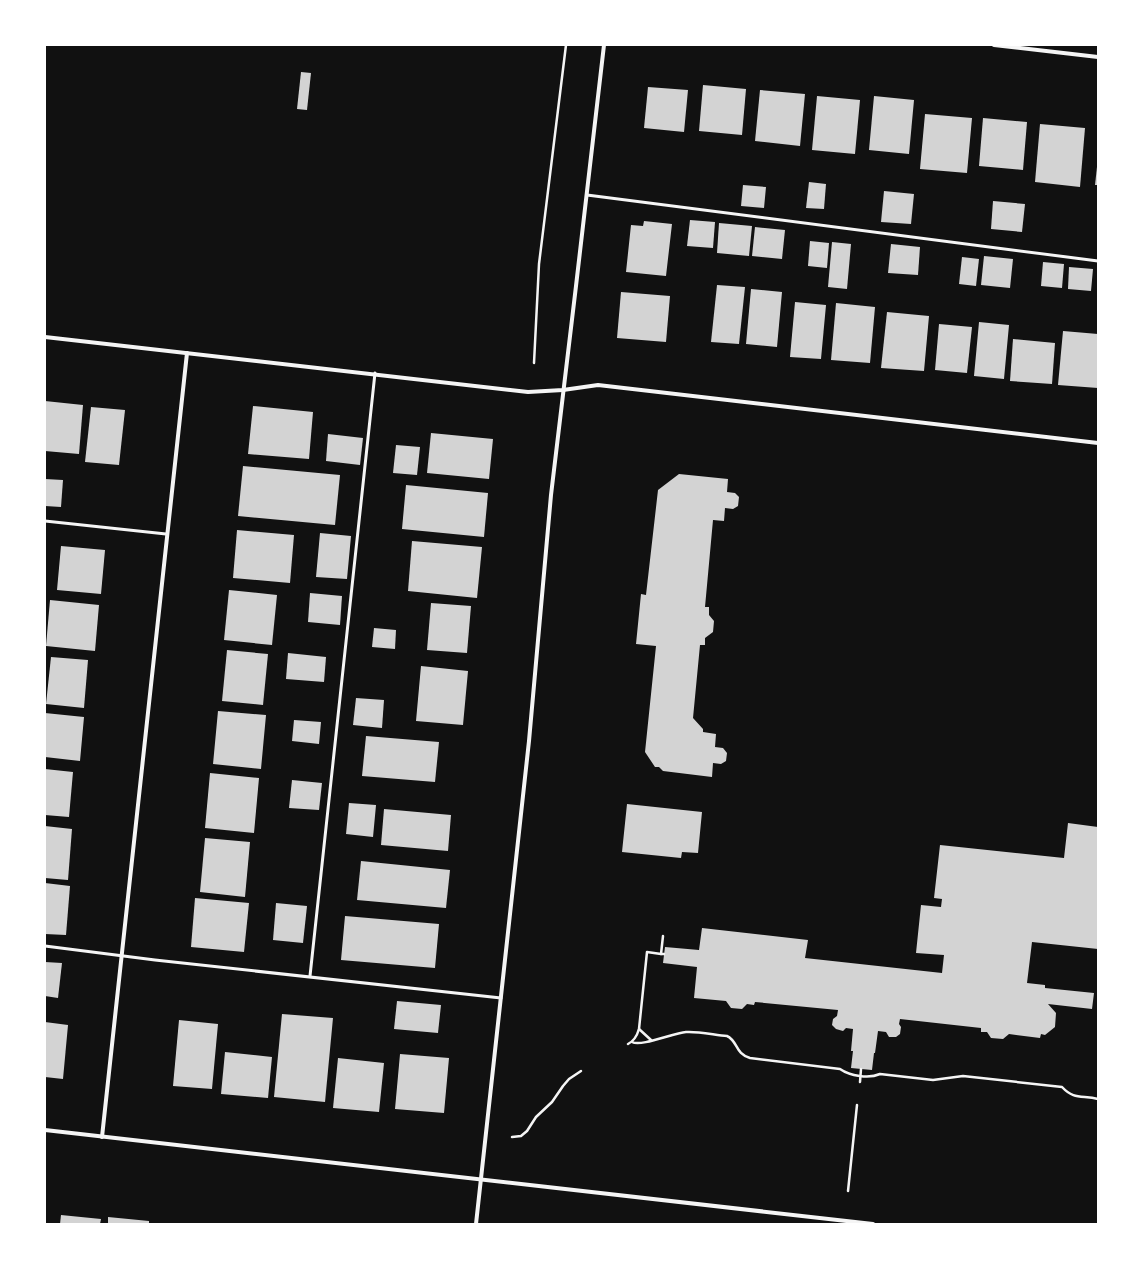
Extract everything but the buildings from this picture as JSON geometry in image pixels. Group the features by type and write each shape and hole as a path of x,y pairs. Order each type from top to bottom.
{"street":[{"path":"476,1224 529,741 551,495 604,45"},
{"path":"994,45 1098,57"},
{"path":"45,337 375,373 528,392 598,386 1098,443"},
{"path":"102,1137 166,534 187,353"},
{"path":"45,1130 873,1224"}],"lane":[{"path":"587,195 1098,261"},
{"path":"310,976 375,373"},
{"path":"45,521 166,534"},
{"path":"45,946 155,960 501,998"}],"path":[{"path":"534,363 539,264 566,45"},
{"path":"628,1044 632,1042 639,1029 647,952 663,954 663,936"},
{"path":"639,1029 651,1041"},
{"path":"632,1042 636,1044 687,1032 727,1036 740,1053 750,1058 840,1069 847,1074 875,1077 880,1074 933,1080 963,1076 1062,1087 1069,1094 1098,1099"},
{"path":"860,1082 861,1069"},
{"path":"512,1137 521,1136 527,1131 536,1117 552,1102 569,1079 581,1071"},
{"path":"848,1191 857,1105"}]}
